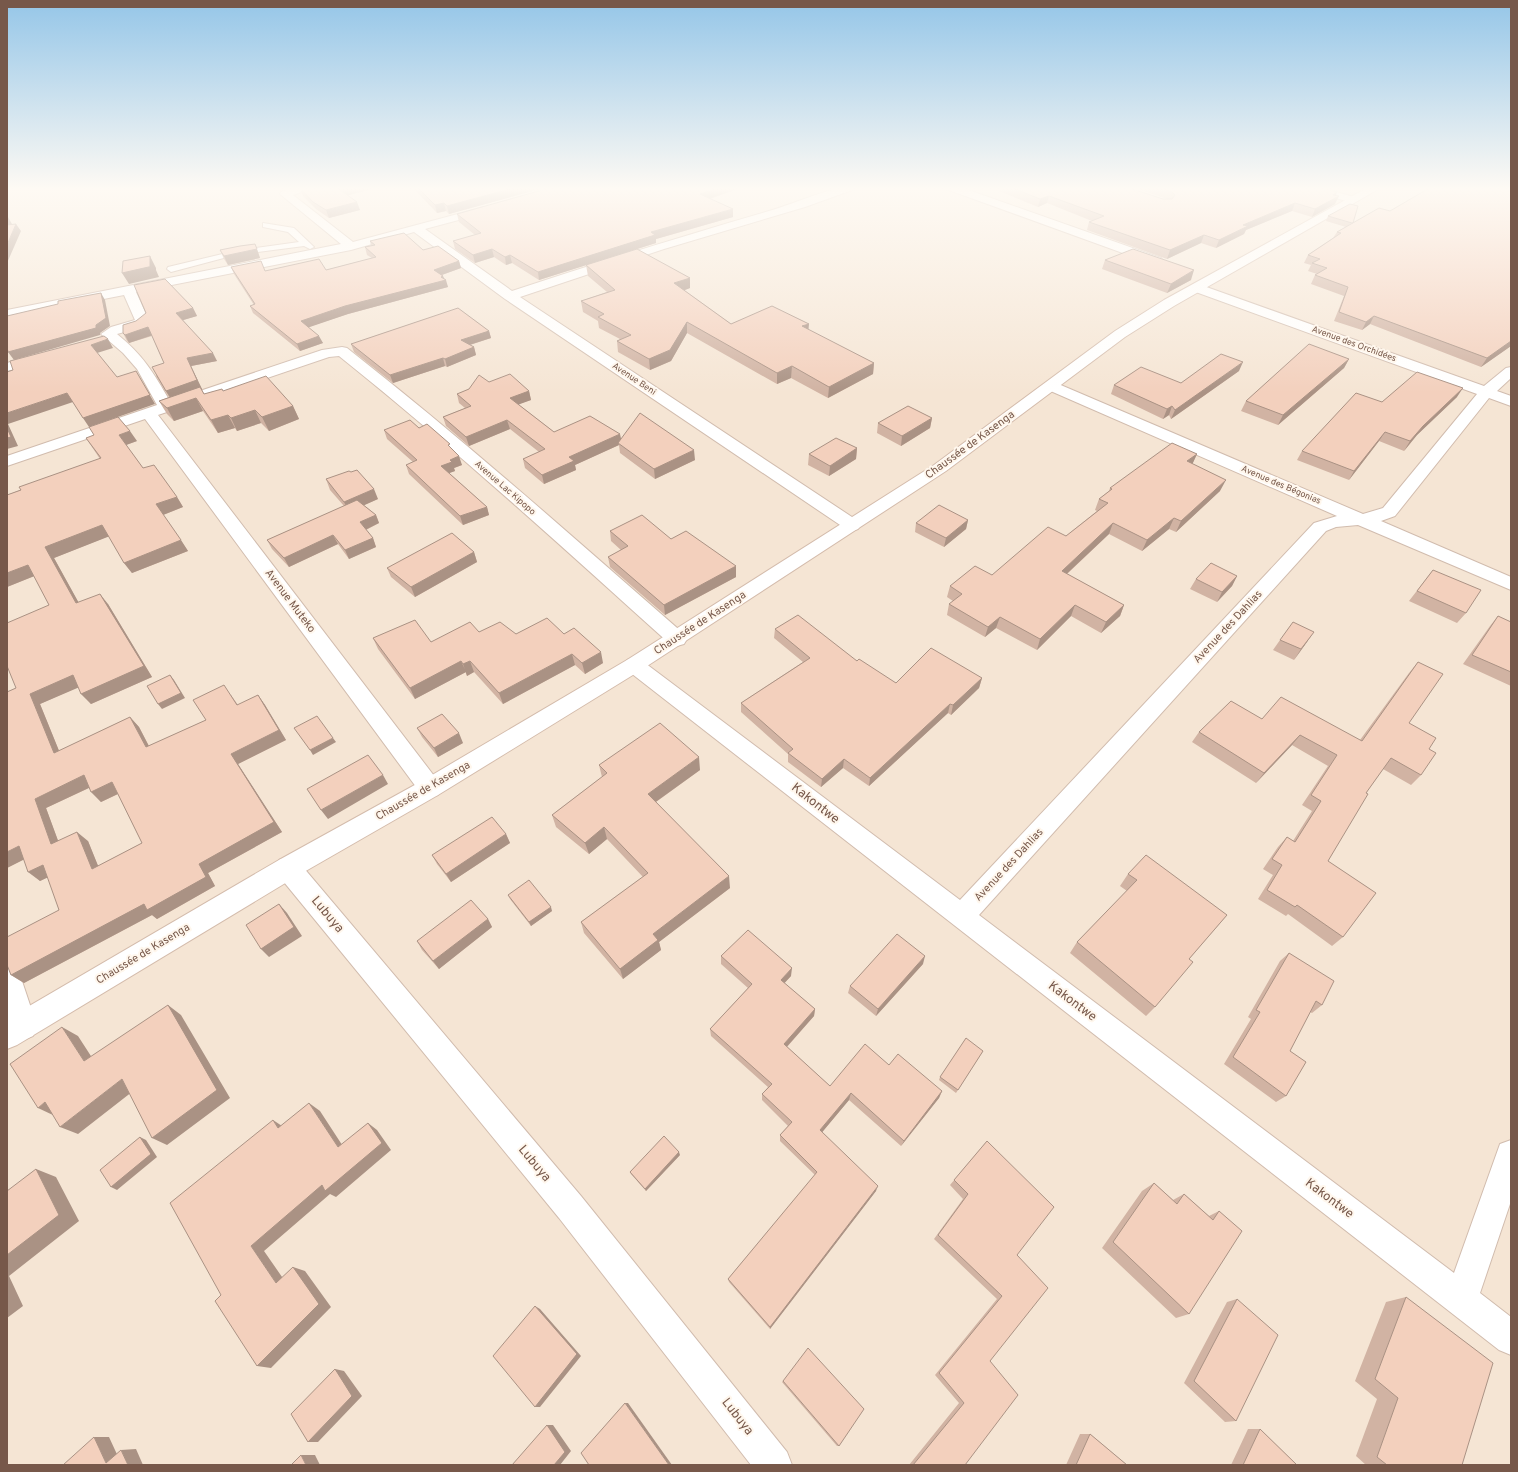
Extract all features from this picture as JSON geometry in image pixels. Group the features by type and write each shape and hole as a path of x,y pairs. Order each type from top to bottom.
{"street":[{"path":"7,314 303,256"},
{"name":"Avenue Beni","path":"454,256 510,296 852,525"},
{"path":"510,296 631,256"},
{"path":"1143,256 1166,264"},
{"name":"Chaussée de Kasenga","path":"15,1031 288,868 430,788 676,639 940,468 1120,334 1202,281 1249,256"},
{"name":"Avenue des Orchidées","path":"1202,281 1511,401"},
{"path":"97,342 112,338 108,333 139,324 142,321 129,290"},
{"name":"Avenue Muteko","path":"112,338 128,350 143,367 157,411 430,788"},
{"name":"Avenue Lac Kipopo","path":"157,411 327,353 342,351 396,394 525,504 676,639"},
{"path":"7,367 52,355"},
{"name":"Avenue des Dahlias","path":"961,917 1320,527 1332,522 1365,521 1382,516 1389,512 1486,392 1511,371"},
{"name":"Avenue des Bégonias","path":"1051,386 1511,584"},
{"path":"7,461 157,411"},
{"name":"Kakontwe","path":"634,665 1511,1338"},
{"name":"Lubuya","path":"288,868 570,1207 774,1465"},
{"path":"7,975 15,1031"},
{"path":"1461,1300 1511,1155"}],"lane":[{"path":"171,269 221,256"}],"shaded area":[{"path":"7,256 1511,256 1511,1465 7,1465"}],"building":[{"path":"150,256 150,266 153,266 122,273 123,261"},
{"path":"375,256 452,256 459,261 434,270 446,280 345,306 301,321 319,336 297,344 250,306 255,304 231,267 261,261 265,271 319,259 326,270 376,257"},
{"path":"511,256 590,256 538,272"},
{"path":"616,256 649,256 690,278 674,283 731,324 772,306 809,324 802,326 874,363 829,387 792,366 777,373 687,322 670,350 649,359 617,341 631,335 598,317 604,314 581,301 615,290 586,265"},
{"path":"1116,256 1152,256 1194,270 1171,284 1105,260"},
{"path":"1310,256 1511,256 1511,341 1487,358 1374,316 1366,322 1339,312 1348,287 1315,275 1327,268 1312,263 1320,259"},
{"path":"165,279 193,308 176,313 213,353 187,358 197,380 166,391 152,367 164,363 148,327 125,335 123,333 123,325 136,321 146,313 134,285"},
{"path":"101,293 106,318 96,325 96,328 8,352 7,316 58,304 58,301"},
{"path":"458,308 489,331 461,340 474,347 445,359 443,358 390,375 351,344"},
{"path":"104,336 108,339 91,345 117,377 136,371 150,395 83,418 67,393 7,413 7,372 13,370 10,361"},
{"path":"1309,344 1349,359 1283,415 1246,401"},
{"path":"1221,354 1243,362 1175,410 1172,406 1167,409 1114,385 1141,367 1181,383"},
{"path":"1417,372 1463,388 1423,426 1410,441 1385,432 1354,471 1302,451 1356,393 1382,402"},
{"path":"510,374 529,391 510,398 554,432 590,416 620,434 569,457 574,461 542,475 523,459 545,449 507,420 466,437 443,417 471,406 457,394 469,389 479,375 489,382"},
{"path":"266,376 293,406 262,417 255,410 231,418 228,415 211,420 196,398 167,408 159,401 200,387 204,394 222,389 223,391"},
{"path":"908,406 932,418 902,436 878,423"},
{"path":"640,413 694,450 654,469 618,443"},
{"path":"118,417 130,431 119,435 143,468 154,465 177,497 156,504 181,540 124,563 102,525 45,547 76,603 100,594 144,666 81,694 73,675 30,694 54,753 130,717 146,747 206,720 193,700 224,685 237,705 258,695 279,730 231,754 274,822 199,864 206,877 147,910 144,904 11,975 7,965 7,937 59,910 43,865 28,872 19,846 7,852 7,692 16,688 7,666 7,623 49,605 28,565 7,573 7,495 21,490 19,487 101,458 86,438 94,435 89,427","holes":["84,775 91,792 112,782 142,843 92,869 77,832 51,844 35,799"]},
{"path":"410,420 419,428 427,424 450,444 448,445 459,456 450,460 452,462 441,466 487,507 460,516 406,465 417,460 384,430"},
{"path":"7,428 11,437 7,438"},
{"path":"836,438 857,448 830,466 809,454"},
{"path":"1172,443 1197,454 1187,461 1226,480 1181,521 1174,518 1147,540 1113,523 1062,571 1124,605 1106,622 1075,605 1040,639 1000,617 988,627 949,604 962,594 950,586 975,566 992,575 1048,527 1066,536 1108,503 1099,499 1112,489 1110,488"},
{"path":"357,470 374,489 344,502 326,479 349,471 351,472"},
{"path":"357,500 376,515 360,522 373,538 345,550 333,535 284,558 267,540"},
{"path":"939,505 968,520 946,538 916,523"},
{"path":"642,515 671,539 686,531 736,566 664,605 608,557 628,546 610,531"},
{"path":"452,533 474,552 411,587 387,568"},
{"path":"1211,563 1237,576 1222,592 1196,579"},
{"path":"1433,570 1481,590 1466,613 1417,591"},
{"path":"798,615 857,661 859,659 896,683 931,648 982,678 953,705 950,704 870,778 844,759 822,779 788,753 793,749 741,703 810,658 775,629"},
{"path":"1498,616 1511,622 1511,672 1472,655"},
{"path":"547,618 564,634 574,628 601,652 582,663 572,654 499,693 470,661 463,664 461,661 410,688 373,638 415,620 431,642 470,622 479,632 500,622 516,634"},
{"path":"1293,622 1314,632 1301,649 1280,640"},
{"path":"1418,662 1443,674 1409,723 1436,738 1429,749 1436,753 1421,775 1391,758 1366,793 1368,794 1328,861 1376,893 1343,937 1297,905 1295,907 1267,890 1282,865 1272,859 1287,837 1295,842 1321,801 1311,795 1337,755 1300,735 1264,773 1199,732 1231,701 1262,719 1281,697 1362,741"},
{"path":"170,675 181,693 158,704 147,686"},
{"path":"442,714 459,733 434,748 417,728"},
{"path":"317,716 333,738 310,750 294,728"},
{"path":"660,723 699,757 648,794 729,876 653,934 658,940 620,969 581,922 648,873 604,827 585,843 552,815 607,773 599,765"},
{"path":"368,755 383,775 321,810 307,789"},
{"path":"492,817 506,834 446,874 432,855"},
{"path":"1146,855 1227,915 1189,959 1193,962 1155,1007 1077,942 1137,880 1128,874"},
{"path":"529,880 551,907 529,922 508,895"},
{"path":"471,900 488,919 433,961 417,941"},
{"path":"279,904 294,927 261,949 246,925"},
{"path":"748,930 792,968 781,980 815,1009 784,1044 830,1086 865,1044 889,1065 898,1054 942,1091 904,1141 851,1093 820,1130 878,1186 770,1327 728,1279 817,1172 780,1135 792,1122 762,1094 772,1084 710,1029 752,984 721,956"},
{"path":"897,934 925,956 878,1009 850,986"},
{"path":"1289,953 1334,981 1322,1005 1316,1001 1290,1051 1306,1062 1286,1096 1233,1057 1260,1012 1256,1010"},
{"path":"168,1005 217,1090 152,1138 122,1079 60,1127 45,1102 38,1108 10,1064 62,1027 84,1061"},
{"path":"966,1038 983,1051 958,1090 940,1077"},
{"path":"309,1103 338,1147 368,1123 382,1143 325,1191 322,1185 251,1246 276,1283 293,1267 319,1304 257,1366 215,1301 221,1295 170,1203 273,1120 278,1128"},
{"path":"664,1136 679,1152 645,1189 630,1172"},
{"path":"140,1137 151,1154 111,1187 100,1170"},
{"path":"987,1141 1054,1207 1017,1255 1048,1288 990,1361 1018,1395 965,1465 913,1465 964,1403 939,1373 1002,1296 938,1235 968,1194 954,1180"},
{"path":"36,1169 59,1215 7,1255 7,1191"},
{"path":"1154,1183 1177,1204 1184,1194 1213,1220 1219,1211 1242,1231 1189,1314 1113,1242"},
{"path":"1406,1297 1493,1363 1462,1465 1387,1465 1377,1457 1398,1398 1375,1379"},
{"path":"1237,1299 1278,1335 1236,1421 1194,1381"},
{"path":"535,1306 577,1354 535,1407 493,1356"},
{"path":"808,1348 864,1409 839,1446 783,1381"},
{"path":"335,1369 352,1396 308,1442 291,1414"},
{"path":"625,1403 669,1465 589,1465 581,1453"},
{"path":"547,1425 565,1452 554,1465 512,1465"},
{"path":"1260,1429 1297,1465 1243,1465"},
{"path":"1090,1434 1127,1465 1076,1465"},
{"path":"94,1437 106,1463 121,1450 128,1465 63,1465"},
{"path":"301,1455 306,1465 291,1465"}]}
